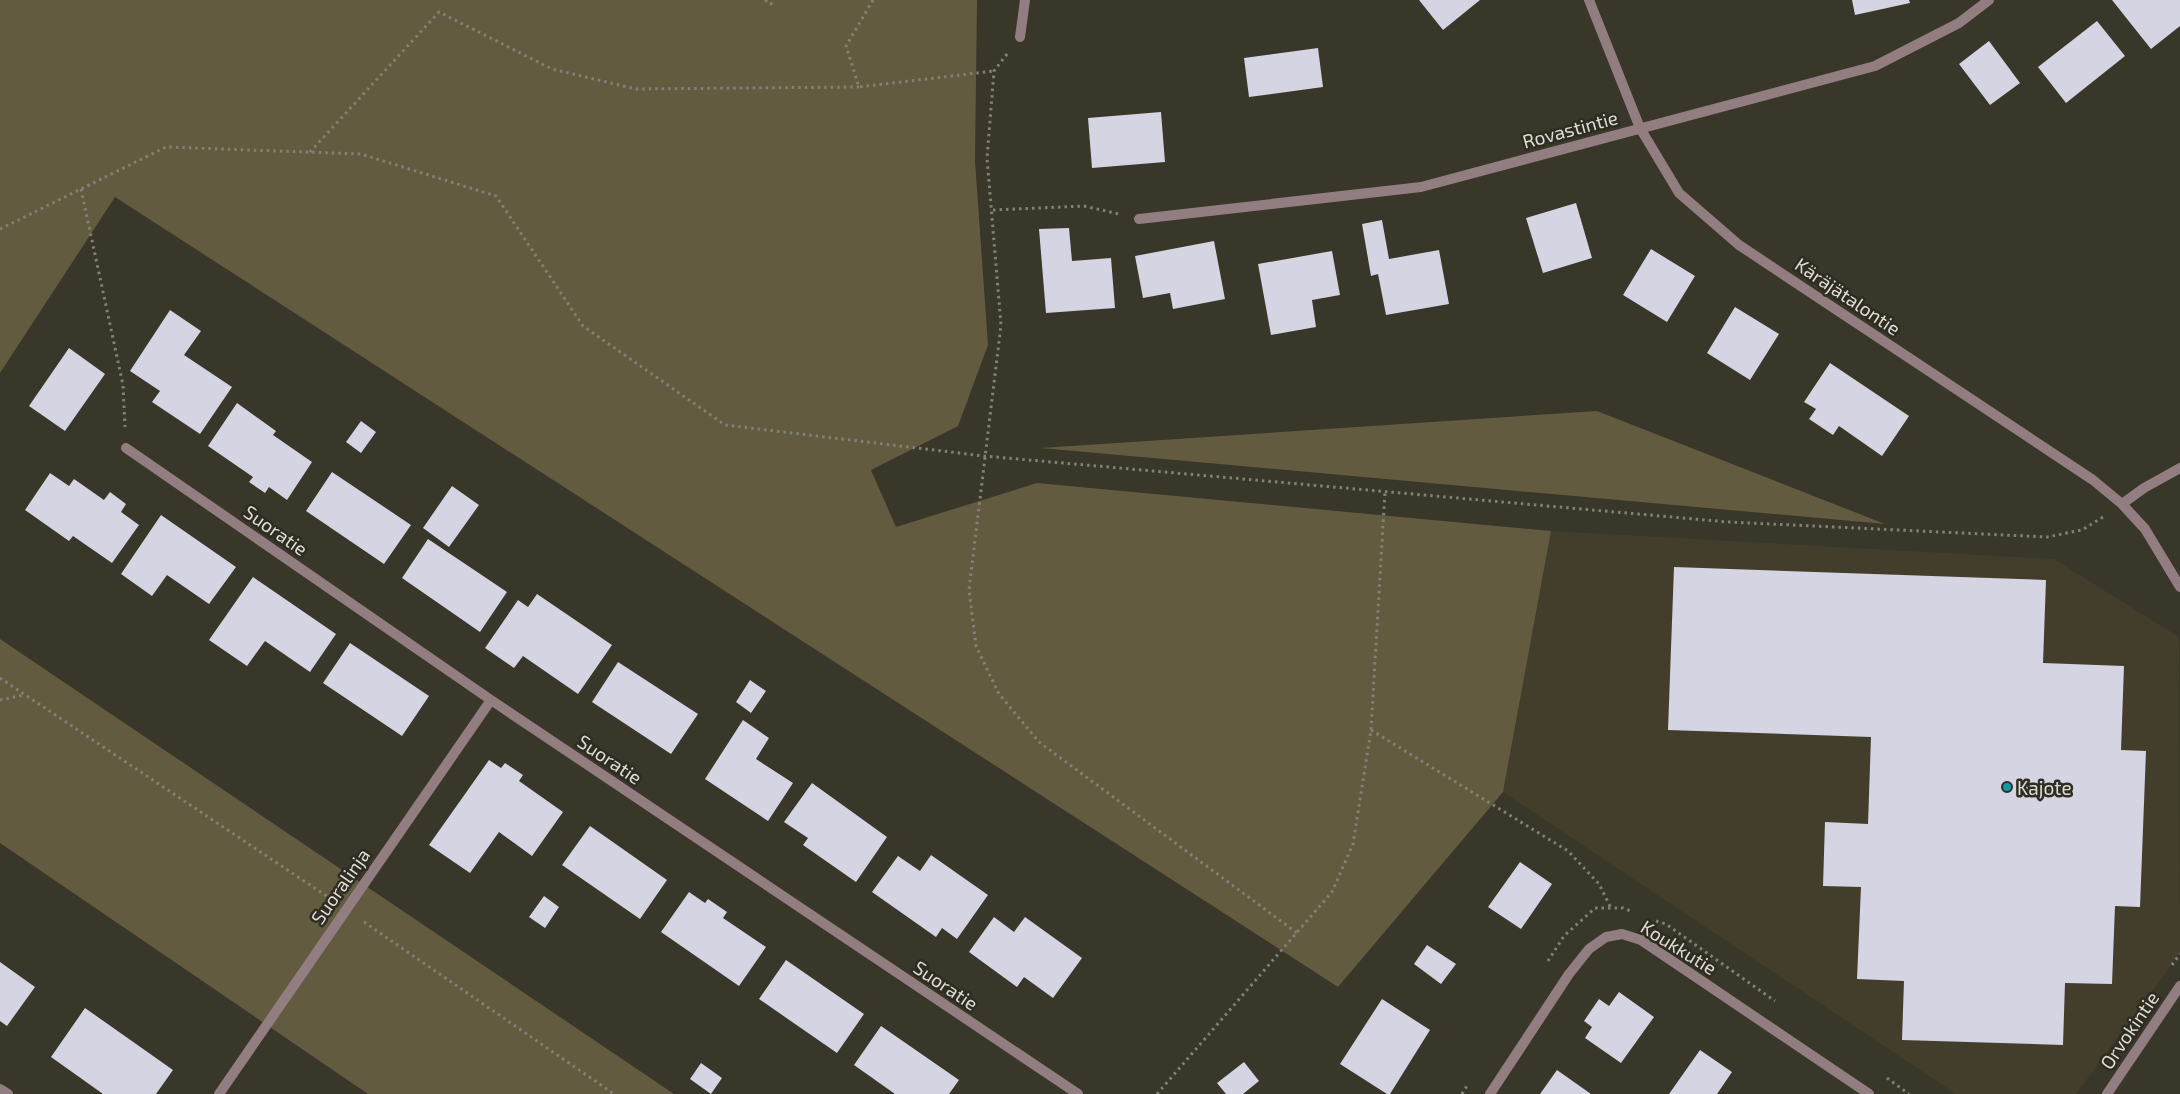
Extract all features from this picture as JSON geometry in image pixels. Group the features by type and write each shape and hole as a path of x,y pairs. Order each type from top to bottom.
{"street":[{"path":"1020,37 1025,0"},
{"name":"Käräjätalontie","path":"1589,0 1640,128 1679,193 1739,245 2093,480 2122,504"},
{"name":"Rovastintie","path":"1139,219 1421,187 1875,66 1959,23 1989,0"},
{"name":"Suoratie","path":"126,448 492,700 1078,1094"},
{"path":"2180,468 2144,488 2122,504 2145,529 2180,587"},
{"name":"Suoralinja","path":"218,1094 492,700"},
{"name":"Koukkutie","path":"1490,1094 1569,974 1589,949 1606,937 1622,934 1641,940 1869,1094"},
{"name":"Orvokintie","path":"2107,1094 2180,986"},
{"path":"0,1089 8,1094"}],"path":[{"path":"766,0 771,4 772,0"},
{"path":"859,87 846,46 873,0"},
{"path":"310,152 439,12 552,69 636,89 859,87 994,71"},
{"path":"1020,37 994,71 988,158 1001,325 969,590 976,646 999,694 1039,742 1297,933"},
{"path":"0,229 166,147 361,154 496,196 583,326 725,426 984,456 1728,522 2047,537 2082,530 2122,504"},
{"path":"81,189 122,385 126,448"},
{"path":"993,210 1084,206 1139,219"},
{"path":"1157,1094 1332,892 1354,844 1370,730 1385,491"},
{"path":"0,678 345,909 614,1094"},
{"path":"0,700 25,695"},
{"path":"1370,730 1568,851 1599,884 1610,908"},
{"path":"1542,969 1564,936 1595,908 1622,908 1640,915"},
{"path":"1649,918 1666,924 1779,1003"},
{"path":"1462,1094 1472,1077"},
{"path":"1885,1077 1909,1094"}],"shaded area":[{"path":"0,0 977,0 975,161 988,345 958,426 871,470 896,527 1037,483 1551,531 1503,792 1338,987 115,197 0,373"},
{"path":"1597,411 1885,524 1041,448"},
{"path":"1551,531 2054,559 2179,637 2180,953 2076,1094 1956,1094 1503,792"},
{"path":"0,639 674,1094 368,1094 0,843"}],"building":[{"path":"1419,0 1480,0 1443,30"},
{"path":"1852,0 1909,0 1910,3 1855,15"},
{"path":"2112,0 2180,0 2180,26 2151,49"},
{"path":"2097,21 2125,56 2066,103 2038,67"},
{"path":"1989,41 2020,83 1990,105 1959,64"},
{"path":"1318,48 1323,87 1249,97 1244,58"},
{"path":"1161,112 1165,162 1092,168 1088,118"},
{"path":"1576,203 1592,258 1543,273 1526,218"},
{"path":"1382,220 1389,259 1439,250 1449,304 1386,315 1378,274 1371,276 1362,224"},
{"path":"1069,228 1072,261 1111,258 1115,308 1046,313 1039,229"},
{"path":"1214,241 1225,299 1173,309 1170,293 1143,298 1135,256"},
{"path":"1651,249 1695,276 1667,322 1623,295"},
{"path":"1332,251 1340,295 1312,300 1316,327 1271,335 1258,264"},
{"path":"1735,307 1779,334 1750,380 1707,353"},
{"path":"170,310 201,331 184,355 232,387 200,434 152,402 160,391 130,371"},
{"path":"69,348 105,374 65,431 29,406"},
{"path":"1830,363 1909,416 1882,456 1839,426 1833,435 1809,419 1816,409 1804,402"},
{"path":"237,403 276,431 273,435 312,462 287,500 269,487 265,493 249,482 253,477 208,446"},
{"path":"361,421 376,432 361,453 346,442"},
{"path":"332,472 411,525 384,564 306,511"},
{"path":"50,473 69,486 74,479 104,500 110,492 126,504 121,512 139,525 112,563 73,536 69,541 25,510"},
{"path":"452,486 479,505 449,547 423,528"},
{"path":"161,515 236,567 209,604 167,575 152,596 121,574"},
{"path":"428,539 507,592 480,632 402,578"},
{"name":"Kajote","path":"1674,567 2046,580 2043,663 2124,666 2121,750 2146,751 2140,907 2115,906 2112,984 2065,983 2063,1045 1902,1040 1904,981 1857,979 1861,887 1823,886 1825,822 1868,824 1871,737 1668,730"},
{"path":"253,577 336,634 310,672 265,641 247,666 209,640"},
{"path":"537,594 612,645 578,694 523,656 514,668 485,648 518,600 528,607"},
{"path":"350,643 429,696 402,736 323,683"},
{"path":"618,662 698,714 671,754 592,702"},
{"path":"750,680 766,691 751,713 736,702"},
{"path":"743,720 769,738 756,759 793,783 768,821 705,779"},
{"path":"489,760 501,768 505,763 523,775 519,781 563,812 532,856 499,832 470,873 429,845"},
{"path":"812,783 887,837 856,882 803,845 808,838 784,822"},
{"path":"590,826 667,880 640,919 562,865"},
{"path":"931,855 988,895 957,939 942,928 936,937 872,892 898,856 920,871"},
{"path":"1520,862 1552,884 1521,929 1488,907"},
{"path":"689,892 705,903 708,899 727,912 723,918 766,947 739,986 661,932"},
{"path":"544,896 559,907 545,928 529,917"},
{"path":"994,917 1014,932 1025,917 1082,958 1053,998 1024,977 1017,987 969,952"},
{"path":"1427,945 1456,964 1441,984 1414,964"},
{"path":"786,960 864,1014 837,1053 759,999"},
{"path":"0,962 35,987 7,1026 0,1021"},
{"path":"1619,992 1654,1017 1621,1063 1585,1038 1592,1027 1584,1021 1599,999 1609,1006"},
{"path":"1382,999 1430,1030 1390,1094 1387,1094 1340,1064"},
{"path":"85,1008 173,1070 156,1094 103,1094 51,1057"},
{"path":"881,1026 959,1080 949,1094 895,1094 854,1065"},
{"path":"1700,1050 1732,1072 1717,1094 1669,1094"},
{"path":"1244,1062 1259,1081 1243,1094 1226,1094 1217,1083"},
{"path":"701,1063 722,1078 711,1094 690,1079"},
{"path":"1557,1070 1591,1094 1540,1094"}],"place":[{"name":"Kajote","path":"2007,787"}]}
